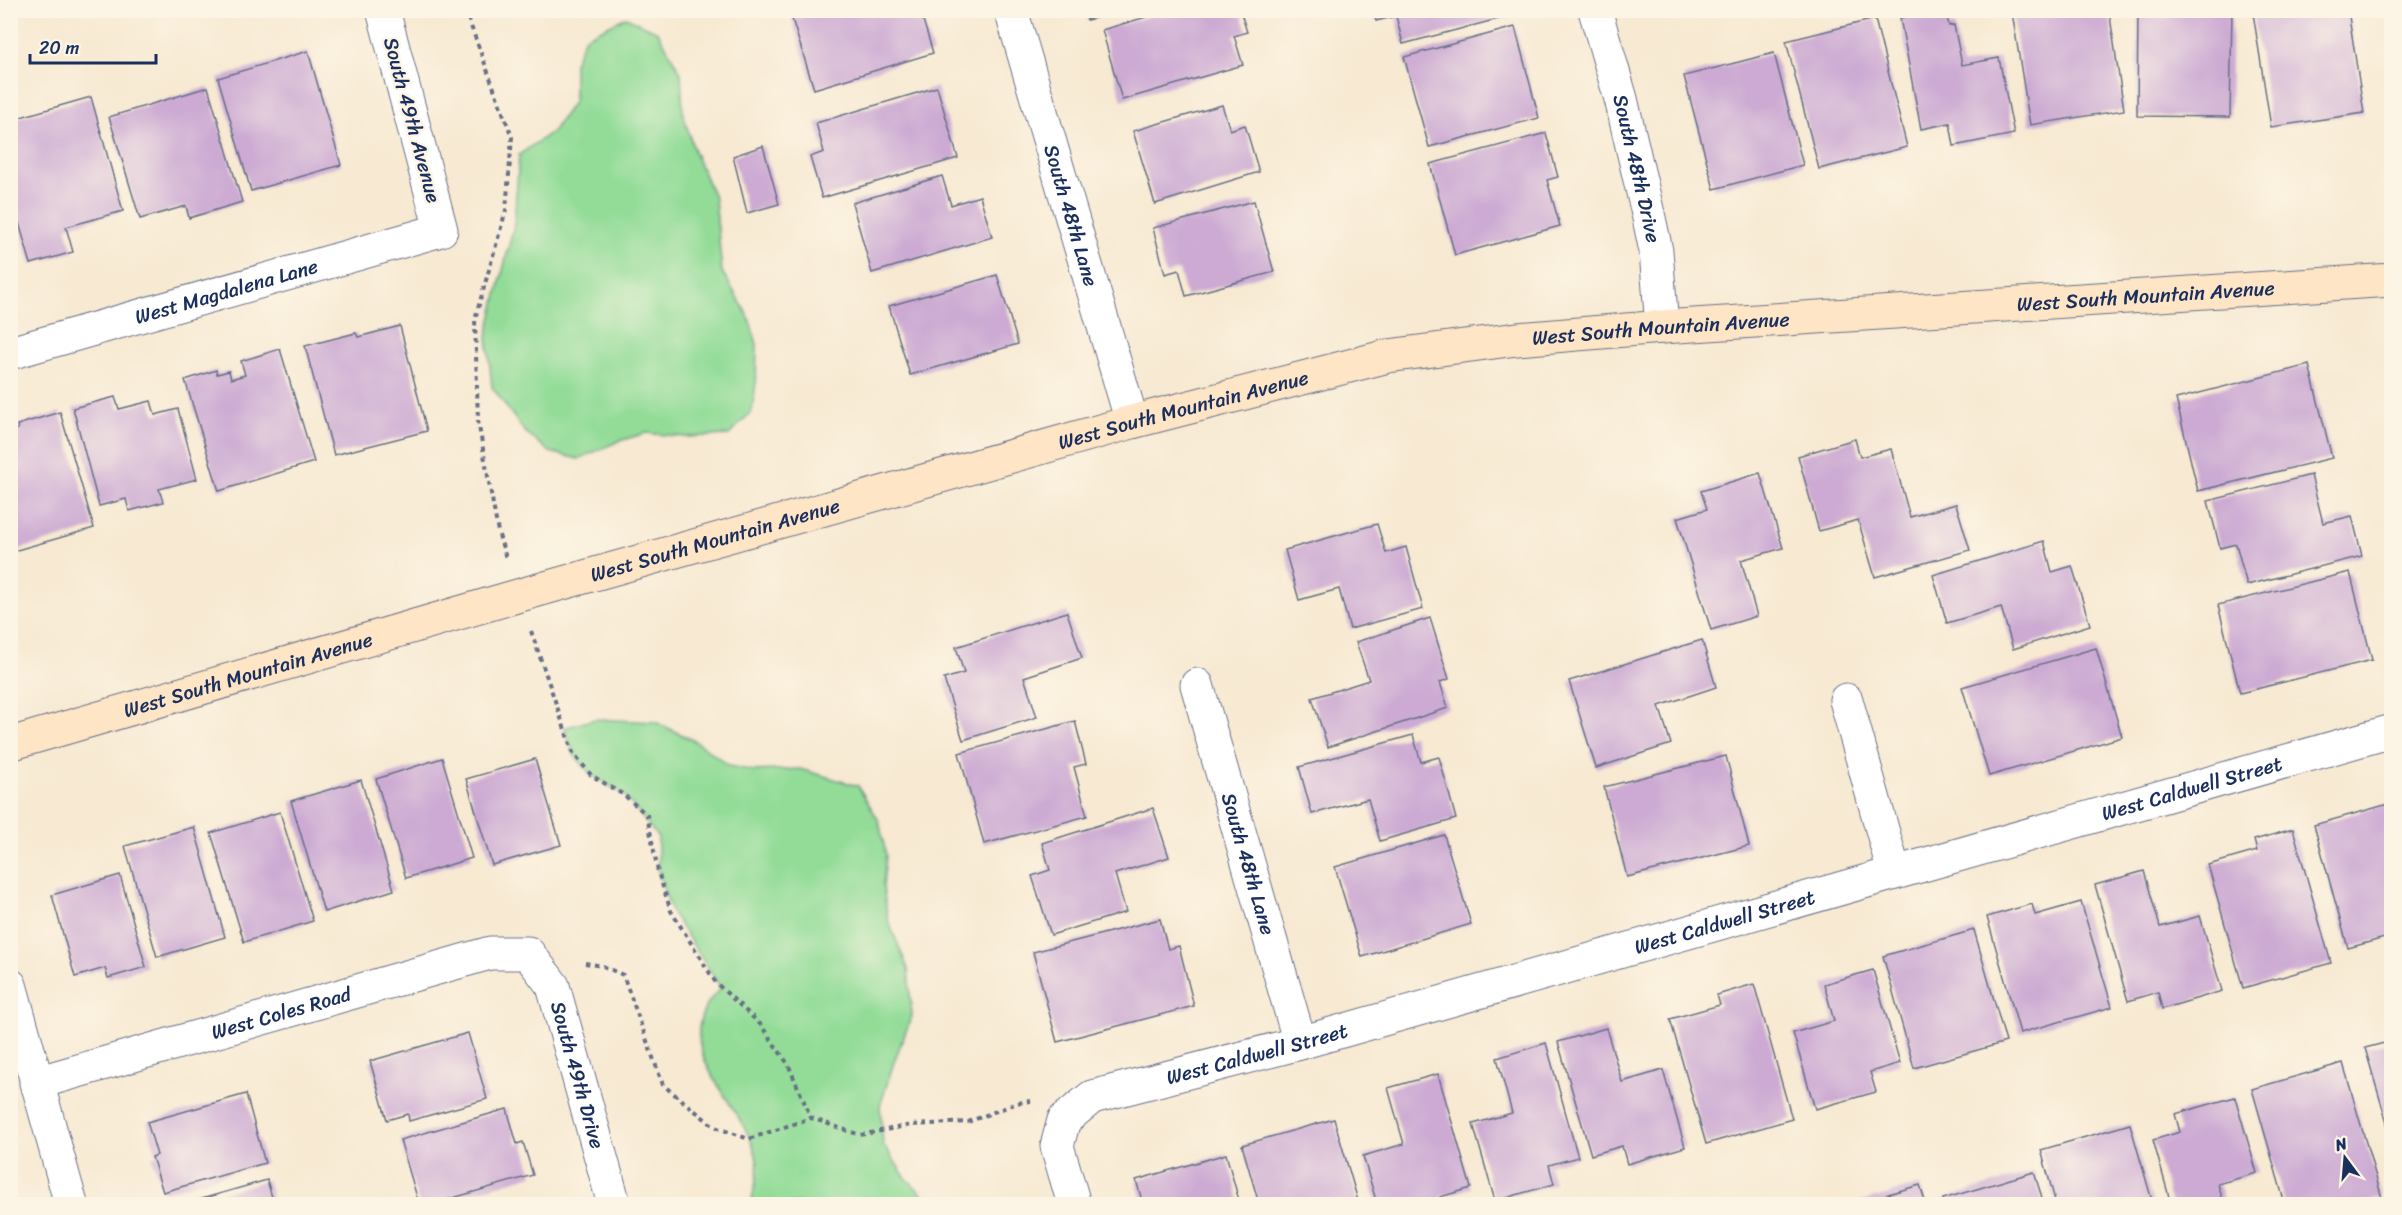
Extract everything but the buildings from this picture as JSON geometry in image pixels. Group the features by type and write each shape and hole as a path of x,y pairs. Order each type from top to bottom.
{"street":[{"name":"South 49th Avenue","path":"383,10 441,230"},
{"name":"South 48th Lane","path":"1011,10 1132,422"},
{"name":"South 48th Drive","path":"1604,12 1621,99 1656,251 1662,327"},
{"name":"West Magdalena Lane","path":"10,353 441,230"},
{"name":"West South Mountain Avenue","path":"10,744 517,596 1132,422 1388,356 1517,339 1662,327 2391,279"},
{"name":"South 48th Lane","path":"1197,686 1300,1043"},
{"path":"1846,700 1894,872"},
{"name":"West Caldwell Street","path":"1064,1120 1092,1097 1300,1043 2391,731"},
{"name":"West Coles Road","path":"36,1083 490,953 528,953"},
{"name":"South 49th Drive","path":"528,953 553,986 614,1204"},
{"path":"10,985 71,1204"},
{"path":"1064,1120 1057,1146 1074,1204"}],"path":[{"path":"465,10 512,137 506,210 475,319 478,421 498,532 517,596 539,651 573,753 591,775 624,795 646,815 658,872 671,911 716,983 760,1024 788,1064 811,1118"},
{"path":"528,953 603,966 623,975 663,1085 715,1127 749,1139 811,1118 860,1135 911,1125 968,1122 1017,1103 1041,1099 1064,1120"}],"green space":[{"path":"626,17 658,32 681,73 683,113 694,151 715,199 722,272 748,315 757,344 756,382 752,411 729,435 686,437 646,433 619,441 578,459 550,452 524,431 492,387 487,336 514,225 519,155 553,131 574,101 574,63 585,37"},
{"path":"595,719 655,722 693,740 730,766 753,771 800,769 858,786 879,821 886,855 883,887 888,920 908,969 912,1016 880,1106 883,1144 905,1177 932,1204 751,1204 757,1176 757,1159 738,1116 711,1074 702,1052 699,1031 704,1010 721,988 671,911 658,872 658,837 624,795 591,775 573,753 564,728"}]}
